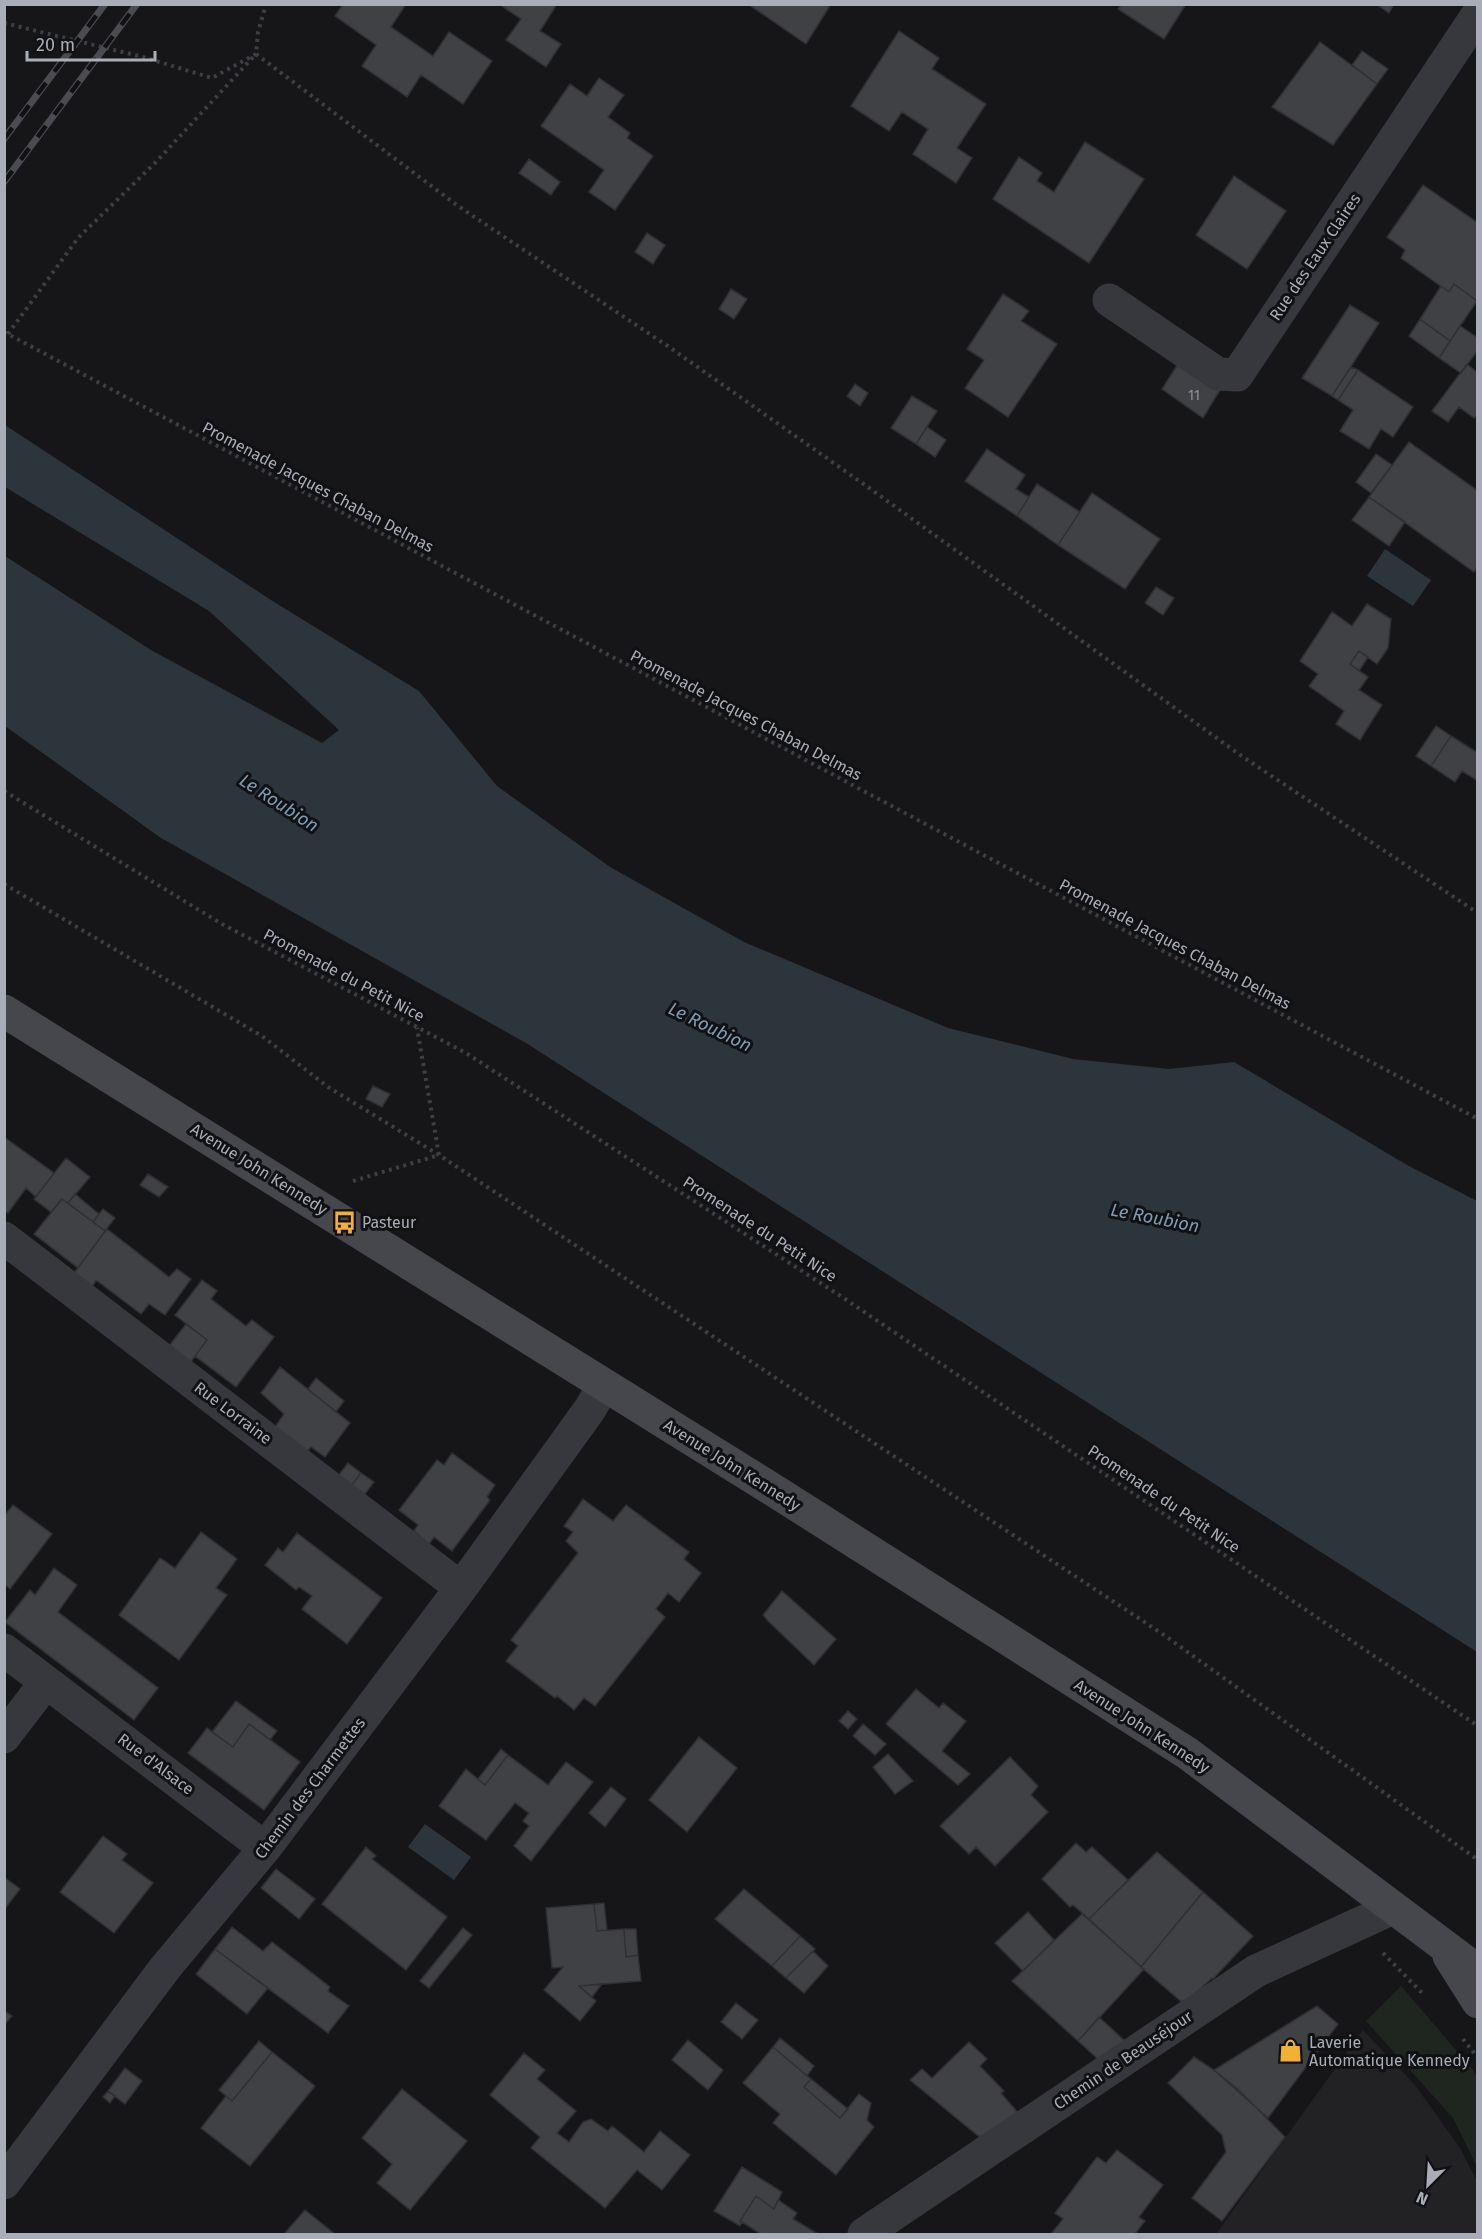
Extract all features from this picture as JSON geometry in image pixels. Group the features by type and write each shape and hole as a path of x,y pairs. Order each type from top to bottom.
{"main road":[{"name":"Avenue John Kennedy","path":"4,1011 778,1492 1187,1753 1478,1971"},
{"name":"Avenue John Kennedy","path":"1442,1945 1478,2002"}],"street":[{"name":"Rue des Eaux Claires","path":"1109,300 1218,374 1237,375 1478,14"},
{"name":"Rue Lorraine","path":"4,1238 461,1588"},
{"name":"Chemin des Charmettes","path":"4,2182 165,1968 265,1848 461,1588 590,1409 604,1385"},
{"name":"Rue d'Alsace","path":"4,1650 265,1848"},
{"path":"4,1737 46,1682"},
{"name":"Chemin de Beauséjour","path":"864,2235 1256,1971 1393,1908"}],"path":[{"path":"6,333 78,238 156,162 256,54 258,32 266,4"},
{"path":"4,23 143,57 212,78 256,54"},
{"path":"256,54 458,206 691,363 872,490 1243,757 1478,913"},
{"name":"Promenade Jacques Chaban Delmas","path":"6,333 1478,1119"},
{"name":"Promenade du Petit Nice","path":"4,791 222,924 466,1053 845,1299 1478,1726"},
{"path":"4,884 262,1036 328,1087 439,1155 1161,1633 1478,1860"},
{"path":"417,1028 439,1155"},
{"path":"364,1177 439,1155"}],"shaded area":[{"path":"1401,1986 1473,2070 1477,2078 1477,2167 1453,2118 1366,2021"},
{"path":"1363,2030 1415,2085 1460,2148 1477,2181 1477,2234 1216,2234"}],"water":[{"name":"Le Roubion","path":"5,425 274,602 419,691 497,786 610,867 744,942 948,1028 1073,1059 1169,1069 1234,1062 1407,1165 1477,1201 1477,1652 526,1043 161,838 5,726 5,556 151,650 322,743 339,730 209,611 5,487"},
{"path":"1385,549 1431,580 1413,606 1367,576"},
{"path":"425,1824 471,1857 454,1880 408,1847"}],"building":[{"path":"343,4 406,4 391,27 433,56 449,32 492,61 463,104 421,75 407,97 362,66 376,45 335,16"},
{"path":"499,4 557,4 540,31 561,44 546,67 506,40 521,19"},
{"path":"748,4 831,4 806,44"},
{"path":"1122,4 1186,4 1164,39 1118,9"},
{"path":"1376,4 1394,4 1389,13"},
{"path":"899,31 939,58 932,69 986,104 957,148 972,158 956,183 913,154 928,129 902,112 889,131 851,106"},
{"path":"1320,42 1377,84 1333,145 1272,107"},
{"path":"1362,51 1388,69 1377,84 1352,65"},
{"path":"599,78 624,95 608,117 630,133 627,138 653,156 615,210 589,192 604,170 541,126 570,84 587,96"},
{"path":"1085,142 1144,179 1089,263 993,199 1019,157 1042,173 1037,181 1054,192"},
{"path":"529,159 560,182 551,195 519,173"},
{"path":"1234,176 1286,211 1247,269 1196,235"},
{"path":"1423,185 1478,223 1477,301 1454,284 1449,292 1401,258 1405,250 1387,237"},
{"path":"647,233 665,245 653,264 635,252"},
{"path":"1454,284 1477,301 1450,341 1420,319 1441,286 1449,292"},
{"path":"731,289 747,299 734,319 719,309"},
{"path":"1003,294 1029,311 1021,321 1057,344 1008,417 965,388 984,360 967,349"},
{"path":"1350,305 1379,323 1332,396 1302,378"},
{"path":"1420,319 1450,341 1439,358 1409,336"},
{"path":"1460,326 1478,338 1478,350 1461,373 1439,358"},
{"path":"1178,364 1220,390 1203,418 1162,389"},
{"path":"1467,364 1478,373 1478,414 1474,418 1459,407 1448,422 1432,411"},
{"path":"1351,367 1358,370 1338,400 1332,396"},
{"path":"1358,370 1413,407 1393,437 1381,429 1369,449 1340,431 1353,410 1338,400"},
{"path":"855,384 868,393 860,406 847,396"},
{"path":"912,396 937,411 916,444 891,428"},
{"path":"927,427 946,440 935,457 916,444"},
{"path":"1409,442 1478,491 1478,566 1474,572 1369,497"},
{"path":"987,449 1025,475 1016,489 1029,497 1017,516 965,481"},
{"path":"1376,454 1392,465 1371,493 1356,482"},
{"path":"1037,484 1080,512 1058,545 1017,516"},
{"path":"1092,493 1160,539 1125,589 1058,545"},
{"path":"1369,497 1405,522 1389,546 1352,520"},
{"path":"1156,587 1174,598 1163,615 1145,603"},
{"path":"1367,604 1391,619 1388,648 1377,664 1359,651 1350,664 1368,677 1359,690 1382,705 1360,740 1336,724 1344,711 1309,686 1318,674 1300,661 1332,612 1352,626"},
{"path":"1359,651 1368,657 1359,671 1350,664"},
{"path":"1436,726 1451,736 1431,766 1416,756"},
{"path":"1451,736 1478,753 1478,781 1462,771 1455,782 1431,766"},
{"path":"373,1086 390,1094 382,1107 366,1099"},
{"path":"4,1137 54,1173 36,1197 26,1188 8,1213 4,1211"},
{"path":"66,1158 90,1177 68,1203 62,1199 51,1212 34,1199"},
{"path":"148,1174 168,1187 159,1197 140,1185"},
{"path":"75,1194 99,1214 93,1222 68,1203"},
{"path":"62,1199 105,1231 78,1268 34,1234"},
{"path":"103,1209 115,1218 105,1231 93,1222"},
{"path":"107,1229 169,1277 177,1269 191,1279 165,1315 149,1304 141,1314 96,1280 92,1287 74,1273"},
{"path":"202,1280 217,1291 211,1299 246,1326 252,1320 274,1337 236,1387 195,1356 207,1340 175,1315"},
{"path":"186,1324 207,1340 190,1363 169,1346"},
{"path":"280,1367 350,1423 325,1457 311,1447 307,1452 275,1427 284,1414 261,1393"},
{"path":"316,1378 344,1401 336,1412 308,1389"},
{"path":"452,1453 495,1485 487,1497 490,1500 452,1551 434,1537 429,1544 414,1531 418,1525 399,1510 437,1460 444,1465"},
{"path":"348,1463 361,1473 351,1486 338,1476"},
{"path":"361,1473 374,1482 364,1495 351,1486"},
{"path":"583,1499 613,1521 626,1505 689,1552 684,1559 701,1573 679,1602 668,1593 656,1609 665,1617 595,1706 584,1698 574,1710 506,1661 518,1646 511,1640 578,1553 566,1541 573,1532 564,1526"},
{"path":"13,1505 52,1534 10,1589 4,1584 4,1516"},
{"path":"201,1532 237,1559 216,1588 227,1595 179,1660 119,1615 160,1558 175,1568"},
{"path":"297,1533 382,1598 347,1644 302,1609 312,1596 299,1587 296,1590 265,1565 278,1548 283,1552"},
{"path":"54,1568 77,1585 58,1612 158,1688 134,1720 5,1622 30,1590 35,1595"},
{"path":"782,1591 836,1639 814,1665 763,1615"},
{"path":"916,1689 939,1708 943,1703 966,1721 942,1751 970,1774 958,1785 886,1724"},
{"path":"236,1701 277,1731 270,1740 249,1724 233,1747 212,1732"},
{"path":"848,1711 857,1719 848,1729 839,1721"},
{"path":"249,1724 300,1762 264,1810 188,1753 207,1728 233,1747"},
{"path":"863,1724 886,1744 875,1755 853,1736"},
{"path":"699,1737 737,1768 687,1832 649,1800"},
{"path":"501,1749 508,1755 485,1785 478,1779"},
{"path":"888,1754 913,1781 895,1794 873,1767"},
{"path":"508,1755 548,1785 566,1762 593,1782 531,1861 514,1846 529,1826 523,1821 529,1813 515,1803 486,1840 439,1806 466,1769 485,1785"},
{"path":"1010,1757 1038,1786 1031,1795 1048,1812 995,1866 976,1847 969,1854 940,1826"},
{"path":"611,1787 626,1799 605,1827 589,1813"},
{"path":"103,1836 127,1854 122,1860 153,1883 114,1933 60,1892"},
{"path":"1076,1843 1086,1852 1092,1847 1128,1880 1089,1919 1073,1905 1070,1907 1042,1879"},
{"path":"366,1847 376,1856 372,1859 447,1917 406,1970 322,1904"},
{"path":"1157,1852 1203,1892 1141,1967 1089,1919"},
{"path":"276,1869 315,1899 299,1919 261,1888"},
{"path":"4,1877 20,1889 4,1910"},
{"path":"744,1889 800,1936 772,1966 715,1919"},
{"path":"1203,1892 1253,1936 1213,1979 1184,2004 1141,1967"},
{"path":"604,1903 607,1930 597,1931 594,1904"},
{"path":"594,1904 597,1931 624,1929 626,1957 638,1955 641,1981 579,1986 596,2001 580,2021 544,1990 563,1967 552,1968 546,1908"},
{"path":"1028,1912 1054,1940 1023,1971 995,1943"},
{"path":"1082,1914 1144,1969 1078,2041 1012,1981"},
{"path":"232,1927 263,1951 272,1942 330,1987 328,1991 349,2006 328,2033 215,1949"},
{"path":"463,1928 472,1935 429,1988 420,1981"},
{"path":"624,1929 636,1929 638,1955 626,1957"},
{"path":"800,1936 815,1949 786,1978 772,1966"},
{"path":"215,1949 268,1988 247,2014 196,1974"},
{"path":"813,1951 828,1966 804,1993 786,1978"},
{"path":"602,1984 592,1997 579,1986"},
{"path":"736,2003 758,2020 742,2039 721,2022"},
{"path":"1317,2006 1338,2024 1268,2118 1214,2070"},
{"path":"4,2011 12,2016 4,2025"},
{"path":"1099,2017 1127,2043 1100,2061 1078,2041"},
{"path":"780,2038 814,2066 807,2076 773,2047"},
{"path":"688,2040 723,2070 708,2090 672,2060"},
{"path":"259,2041 272,2052 232,2101 219,2090"},
{"path":"969,2042 987,2059 980,2066 1004,2091 1001,2093 1019,2114 982,2139 910,2080 922,2069 932,2078"},
{"path":"773,2047 811,2079 804,2087 840,2118 859,2094 871,2103 867,2120 874,2127 836,2175 773,2123 780,2114 743,2083"},
{"path":"272,2052 315,2086 250,2166 201,2128 226,2096 232,2101"},
{"path":"524,2053 545,2070 537,2079 576,2111 557,2133 569,2142 583,2122 591,2119 608,2131 612,2126 644,2152 660,2131 690,2155 662,2190 637,2170 605,2208 531,2148 540,2137 490,2095"},
{"path":"1194,2057 1239,2090 1285,2137 1222,2221 1192,2198 1226,2152 1222,2135 1168,2083"},
{"path":"125,2068 142,2081 125,2104 108,2091"},
{"path":"811,2079 848,2109 840,2118 804,2087"},
{"path":"402,2089 467,2141 410,2210 377,2183 392,2164 362,2138"},
{"path":"108,2091 115,2096 110,2103 103,2097"},
{"path":"1117,2150 1163,2185 1139,2217 1145,2221 1135,2234 1051,2234 1063,2219 1055,2213 1097,2157 1106,2163"},
{"path":"742,2167 782,2192 774,2209 756,2196 740,2221 742,2222 740,2226 714,2211"},
{"path":"756,2196 774,2209 778,2200 797,2213 793,2219 818,2234 761,2234 740,2221"},
{"path":"305,2210 335,2234 284,2234"}],"railway":[{"path":"4,139 105,4"},
{"path":"4,182 137,4"}],"place":[{"name":"Pasteur","path":"344,1222"},
{"name":"Laverie Automatique Kennedy","path":"1291,2051"}]}
